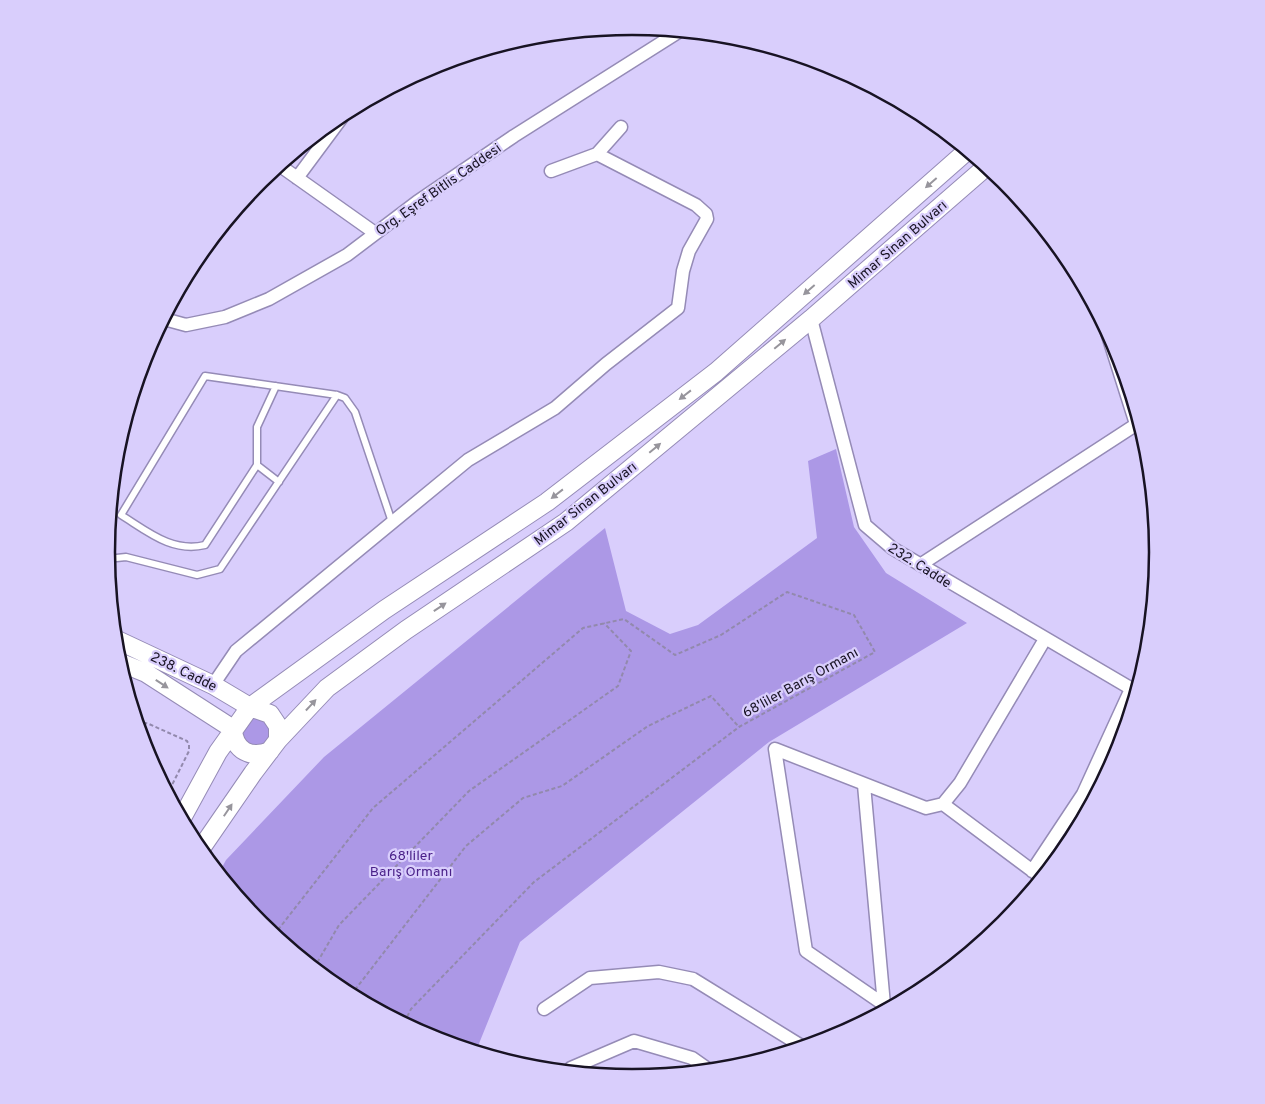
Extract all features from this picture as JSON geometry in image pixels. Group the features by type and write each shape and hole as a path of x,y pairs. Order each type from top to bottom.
{"main road":[{"name":"Mimar Sinan Bulvarı","path":"186,811 233,729 250,707 384,610 547,502 716,372 963,155"},
{"name":"Mimar Sinan Bulvarı","path":"205,842 274,746 327,688 406,630 566,522 811,318 981,171"},
{"name":"238. Cadde","path":"124,644 213,684 250,707"},
{"path":"128,666 146,673 233,729 234,737 241,750 255,755 274,746 278,726 275,719 264,711 250,707"}],"street":[{"name":"Org. Eşref Bitlis Caddesi","path":"170,321 186,325 225,317 269,298 347,255 417,202 506,141 671,36"},
{"path":"551,171 597,154 621,127"},
{"path":"297,178 331,133"},
{"path":"213,684 236,651 468,460 555,408 606,364 678,308 683,271 689,251 708,218 706,214 696,205 597,154"},
{"path":"285,169 375,233"},
{"name":"232. Cadde","path":"811,318 865,525 892,548 1131,689"},
{"path":"920,565 1134,426"},
{"path":"883,1004 806,951 775,749 926,808 943,804 960,783 1045,639"},
{"path":"1039,872 1083,794 1124,711"},
{"path":"1083,794 1097,779"},
{"path":"864,785 887,1002"},
{"path":"943,804 1037,875"},
{"path":"544,1009 590,978 659,972 693,979 796,1043"},
{"path":"576,1066 634,1041 692,1058 702,1065"}],"lane":[{"path":"276,386 256,427 257,465 205,545 193,548 171,546 121,515 206,376 276,386 337,395 345,398 355,412 392,522"},
{"path":"115,558 126,557 197,575 220,569 337,395"},
{"path":"257,465 279,482"}],"path":[{"name":"68'liler Barış Ormanı","path":"279,929 373,808 583,628 624,619 675,655 721,635 787,592 854,615 875,652 739,727 534,882 411,1009 407,1017"},
{"path":"318,962 339,925 469,791 618,686 631,651 604,623"},
{"name":"68'liler Barış Ormanı","path":"356,989 466,846 523,798 562,786 648,726 711,696 739,727"},
{"path":"145,723 186,741 190,745 189,752 172,786"}],"green space":[{"name":"68'liler Barış Ormanı","path":"836,449 854,527 886,573 967,623 769,742 520,942 478,1045 435,1030 404,1016 345,982 292,941 267,918 222,867 226,860 324,757 605,528 626,611 670,634 698,625 817,538 808,461"},
{"path":"256,716 262,717 270,725 270,737 262,745 256,746 250,745 242,737 241,731 242,725 250,717"}]}
